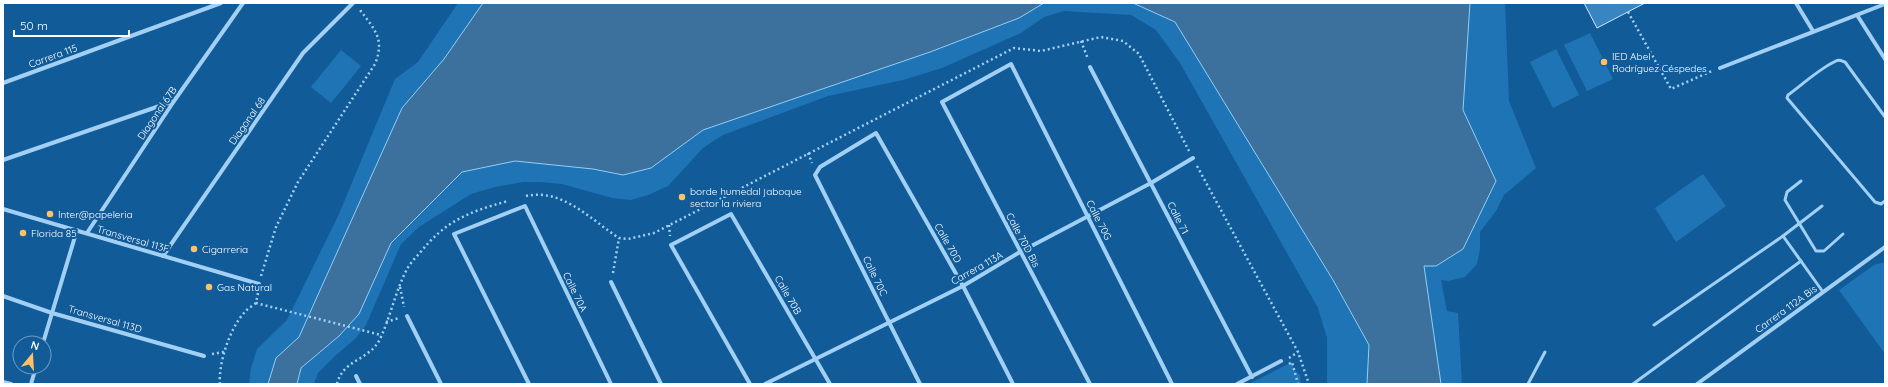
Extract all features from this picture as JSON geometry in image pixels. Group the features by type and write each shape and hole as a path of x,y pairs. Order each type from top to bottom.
{"street":[{"name":"Carrera 115","path":"3,83 220,3"},
{"name":"Diagonal 67B","path":"87,233 174,101 243,3"},
{"name":"Diagonal 68","path":"163,256 303,53 353,3"},
{"path":"1796,3 1813,31"},
{"path":"1720,68 1885,4"},
{"path":"1857,15 1885,60"},
{"name":"Calle 70G","path":"942,102 1011,64 1089,216 1172,384"},
{"name":"Calle 71","path":"1090,67 1252,377"},
{"path":"3,160 174,101"},
{"name":"Calle 70D Bis","path":"942,102 1090,384"},
{"name":"Calle 70D","path":"815,175 820,167 876,133 963,286 1013,384"},
{"name":"Carrera 113A","path":"765,384 963,286 1020,252 1151,183 1193,158"},
{"name":"Calle 70C","path":"815,175 920,384"},
{"name":"Calle 70A","path":"529,384 454,234 525,206 611,384"},
{"name":"Transversal 113F","path":"3,209 259,284"},
{"name":"Calle 70B","path":"750,384 671,245 732,214 817,359 830,384"},
{"path":"45,335 77,230"},
{"name":"Carrera 112A Bis","path":"1697,384 1885,247"},
{"path":"611,282 661,384"},
{"name":"Transversal 113D","path":"3,296 52,313 204,356"},
{"path":"406,316 441,384"},
{"path":"1238,384 1281,362"},
{"path":"356,376 360,384"},
{"path":"3,382 11,384"}],"lane":[{"path":"1885,117 1845,62 1841,60 1837,60 1816,74 1788,95 1787,98 1875,202 1881,204 1885,201"},
{"path":"1801,181 1787,192 1785,200 1816,251 1824,251 1843,234"},
{"path":"1654,325 1784,236 1822,206"},
{"path":"1784,236 1823,292"},
{"path":"1633,384 1801,261"},
{"path":"1528,384 1545,352"}],"path":[{"path":"220,384 219,377 224,352 235,325 244,313 256,303 259,284 276,227 298,182 375,64 380,52 379,39 372,25 359,9"},
{"path":"1628,12 1671,89 1720,68"},
{"path":"520,198 529,195 546,195 565,200 619,238 628,239 654,233 1014,48 1041,51 1101,37 1123,41 1139,54 1193,158 1298,352 1309,384"},
{"path":"1081,41 1090,67"},
{"path":"337,384 346,366 371,352 381,335 406,270 433,236 457,218 513,200"},
{"path":"611,282 619,238"},
{"path":"386,322 406,316 399,286"},
{"path":"256,303 381,335"}],"shaded area":[{"path":"458,3 1505,3 1509,101 1536,168 1504,195 1496,211 1480,232 1480,249 1477,264 1465,277 1448,281 1441,280 1447,311 1458,313 1462,384 1327,384 1327,338 1318,308 1180,63 1156,30 1131,15 1064,11 1044,17 1021,33 942,68 903,80 828,96 723,135 703,148 668,186 648,195 631,200 612,198 562,184 540,182 523,182 495,187 471,194 419,227 401,244 366,325 356,338 318,373 314,384 249,384 251,368 257,349 287,320 339,214 395,79 418,62"},
{"path":"483,3 1044,3 1019,18 930,52 703,130 651,168 623,175 593,169 515,161 462,172 391,243 359,314 339,336 301,368 297,384 268,384 276,358 299,337 402,108 444,59"},
{"path":"1133,3 1470,3 1463,110 1496,181 1463,249 1436,266 1424,266 1441,384 1367,384 1369,345 1333,280 1175,22"},
{"path":"1590,33 1613,79 1587,91 1564,45"},
{"path":"1556,49 1579,95 1553,108 1530,62"},
{"path":"341,50 361,66 331,103 311,87"},
{"path":"1703,174 1726,206 1676,242 1655,208"},
{"path":"1885,262 1885,354 1839,290 1874,265"},
{"path":"1292,362 1294,370 1300,375 1301,384 1249,384"}],"building":[{"path":"1584,3 1645,3 1597,28"}],"place":[{"name":"IED Abel Rodríguez Céspedes","path":"1604,62"},
{"name":"borde humedal jaboque sector la riviera","path":"682,197"},
{"name":"Inter@papeleria","path":"50,214"},
{"name":"Florida 85","path":"23,233"},
{"name":"Cigarreria","path":"194,249"},
{"name":"Gas Natural","path":"209,287"}]}
